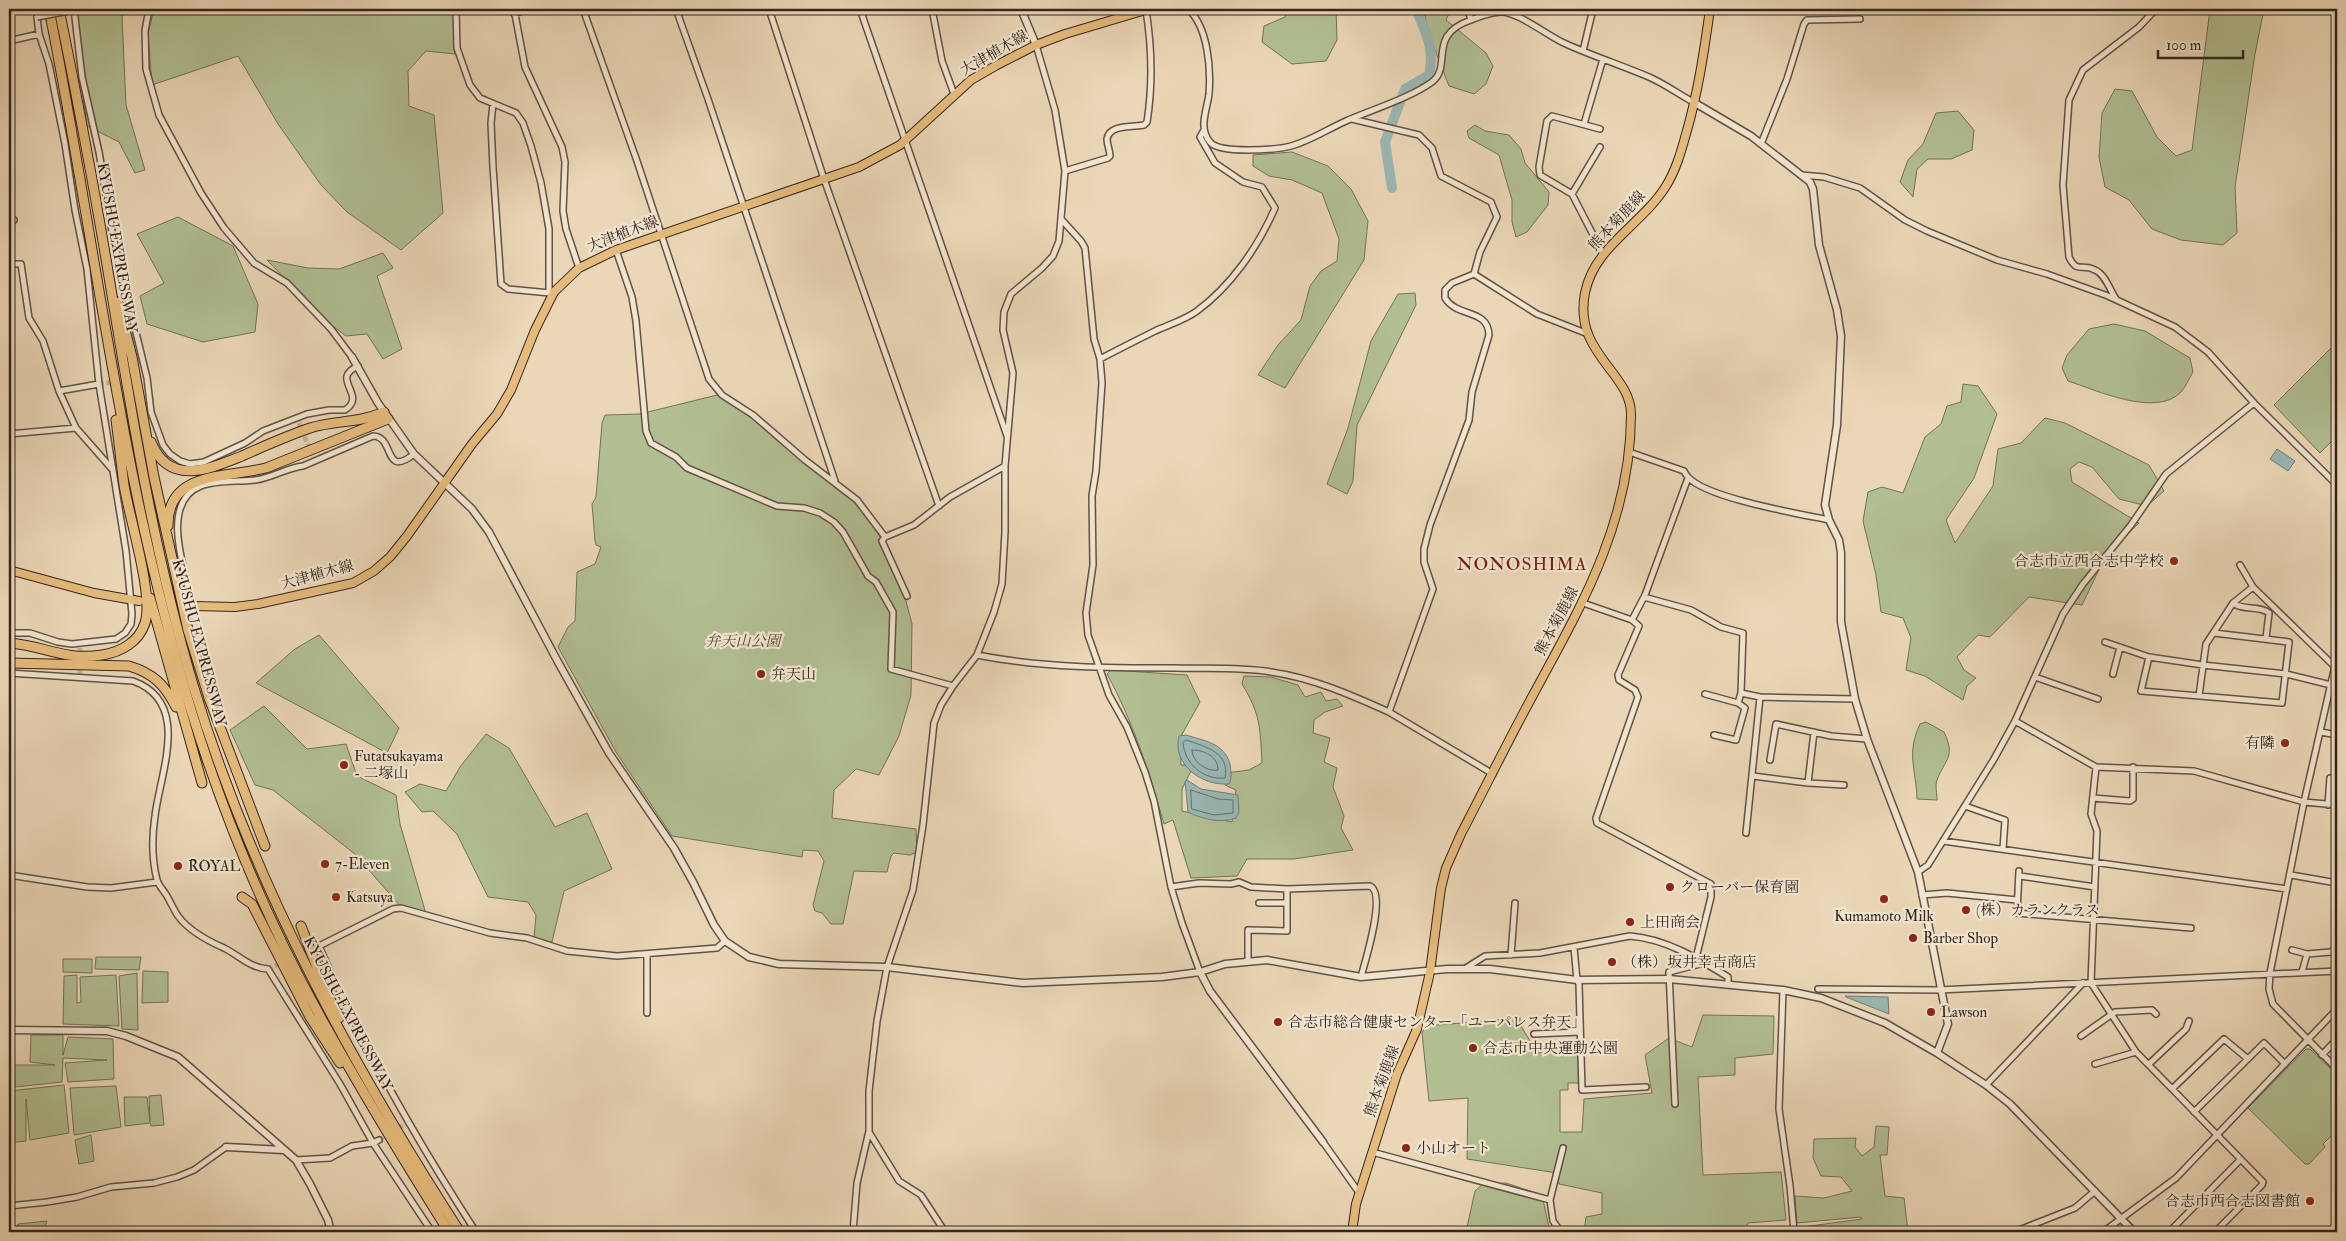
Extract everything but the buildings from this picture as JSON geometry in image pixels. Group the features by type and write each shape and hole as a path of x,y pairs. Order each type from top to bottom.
{"highway":[{"name":"KYUSHU EXPRESSWAY","path":"49,9 70,115 134,484 151,564 171,642 214,775 251,872 286,950 324,1023 404,1160 449,1232"},
{"name":"KYUSHU EXPRESSWAY","path":"59,9 144,479 166,582 194,686 232,796 267,882 323,1000 377,1098 460,1232"},
{"path":"105,257 132,357 154,477 176,578 199,667 265,846"},
{"path":"9,643 69,656 101,655 126,647 138,637 147,616 146,593 124,485 106,354 105,325"},
{"path":"142,408 150,440 158,455 170,466 194,472 212,468 309,428 386,416"},
{"path":"176,578 176,559 168,526 168,517 176,497 185,487 209,477 266,468 386,416"},
{"path":"140,560 202,783"},
{"path":"9,663 119,665 139,669 154,676 168,690 185,725"},
{"path":"242,897 252,904 310,1017 404,1160"},
{"path":"300,926 327,994 377,1098"}],"main road":[{"name":"大津植木線","path":"193,606 235,607 258,604 353,583 374,571 390,557 443,483 497,414 512,390 551,293 579,268 616,250 660,234 860,167 882,156 905,140 971,80 1036,44 1148,9"},
{"name":"熊本菊鹿線","path":"1352,1232 1352,1221 1372,1152 1397,1074 1416,1029 1430,972 1440,888 1446,868 1461,834 1583,603 1604,555 1613,528 1629,452 1631,408 1624,390 1597,354 1588,334 1584,318 1584,294 1590,275 1603,254 1666,186 1681,151 1695,103 1710,9"},
{"path":"9,570 94,593 139,601"}],"street":[{"path":"149,9 145,31 146,69 159,115 201,193 224,228 254,263 287,284 331,329 358,366 386,416 414,454 472,509 489,532 609,753 674,848 714,925 725,941 749,957 764,962 887,967 1023,983 1162,977 1200,972 1225,964 1267,960 1361,977 1466,969 1505,970 1577,980 1669,980 1783,990 1821,998 1857,1010 1885,1023 1937,1053 1986,1085 2010,1104 2134,1232"},
{"path":"456,9 457,48 460,60 476,95 516,113 523,124 541,183 549,229 551,293 508,289 501,284 493,167 491,122 493,104"},
{"path":"528,9 514,11 525,67 562,147 565,162 563,211 566,229 579,268"},
{"path":"583,9 637,161 709,379 722,395 753,415 805,460 858,500 885,537"},
{"path":"676,9 744,206 835,481"},
{"path":"769,9 824,179 938,506"},
{"path":"860,9 1007,436"},
{"path":"932,9 942,61 954,94"},
{"path":"853,1232 857,1183 869,1131 869,1091 873,1052 887,967 913,890 923,825 934,723 941,705 953,686 977,655 994,612 1002,584 1005,532 1005,466 1013,373 1003,330 1004,312 1007,301 1017,287 1042,268 1053,256 1059,240 1065,171 1055,110 1036,44 1021,9"},
{"path":"1065,171 1108,158 1110,156 1107,139 1112,131 1122,127 1144,125 1147,122 1152,69 1152,43 1148,9"},
{"path":"1100,359 1195,312 1218,293 1241,266 1263,235 1275,208 1266,190 1262,187 1243,182 1215,163 1200,138 1204,130 1209,94 1207,58 1200,25 1188,9"},
{"path":"1467,9 1471,20"},
{"path":"1583,51 1593,9"},
{"path":"2116,299 2101,274 2092,269 2077,268 2069,257 2063,185 2069,100 2083,70 2139,26 2156,9"},
{"path":"9,633 30,633 58,642 80,646 116,639 125,633 131,624 131,600 126,551 99,384 87,269 75,210 66,144 49,64 39,34 37,17 74,10 82,77 99,152 113,237 147,378 151,412 163,445 170,454 180,461 190,464 204,462 245,443 263,431 297,421 307,414 348,408 352,402 353,395 347,384 347,375 351,369 358,366"},
{"path":"1204,130 1210,142 1218,148 1265,149 1290,147 1410,93 1436,78 1439,72 1444,43 1455,26 1499,12 1511,14 1549,36 1651,78 1738,127 1810,182 1813,189 1820,245 1841,331 1836,425 1825,505 1829,520 1835,530 1841,553 1841,622 1856,699 1867,739 1918,872 1939,990 1948,1024 1937,1053"},
{"path":"1760,144 1787,79 1804,24 1807,20 1860,19"},
{"path":"9,41 39,34"},
{"path":"1584,124 1603,59"},
{"path":"1600,129 1550,117 1547,121 1539,167 1542,177 1572,194 1603,254"},
{"path":"1352,119 1378,127 1419,135 1432,148 1441,176 1481,195 1491,202 1496,210 1497,217 1480,252 1474,274"},
{"path":"1572,194 1600,147"},
{"path":"1801,175 1824,177 1860,188 1905,220 1927,231 1997,260 2047,274 2116,299 2175,327 2208,352 2254,403 2337,485"},
{"path":"1061,219 1085,248 1094,339 1100,359 1102,411 1092,496 1093,565 1086,613 1088,635 1109,695 1127,727 1154,801 1171,887 1200,972 1210,991 1360,1194"},
{"path":"616,250 632,297 646,431 651,443 676,458 687,468 777,506 804,508 820,513 834,522 843,532 868,576 876,582 893,612 891,669 953,686"},
{"path":"9,264 21,264 28,318 43,341 59,391 76,428 112,469"},
{"path":"1474,274 1480,280 1537,314 1588,334"},
{"path":"1389,712 1433,589 1424,562 1424,549 1430,525 1469,420 1472,392 1489,335 1489,325 1484,320 1453,307 1445,298 1445,290 1452,283 1474,274"},
{"path":"59,391 99,384"},
{"path":"1918,872 1928,864 1943,841 2015,721 2063,614 2166,474 2254,403"},
{"path":"9,434 76,428"},
{"path":"193,606 176,529 177,514 182,502 200,486 212,483 265,479 373,436 380,436 386,441 388,454 394,460 402,461 414,454"},
{"path":"1629,452 1684,471 1688,478 1724,496 1829,520"},
{"path":"907,596 882,541 885,537 914,525 950,497 1005,466"},
{"path":"1632,620 1644,597 1688,478"},
{"path":"2240,565 2253,587 2335,667"},
{"path":"2199,696 2206,644 2233,602 2253,587"},
{"path":"1644,597 1691,610 1724,628 1742,632 1744,635 1741,693 1738,703"},
{"path":"2233,602 2237,606 2264,609 2269,613 2266,638"},
{"path":"1583,603 1632,620 1638,624 1638,629 1618,675 1619,680 1635,690 1638,697 1596,818 1597,823 1711,884 1711,897 1696,958"},
{"path":"2149,657 2141,691 2282,703 2289,642 2214,633"},
{"path":"2105,642 2149,657 2286,674 2331,684"},
{"path":"2113,674 2120,647"},
{"path":"977,655 1019,663 1100,668 1246,669 1311,680 1350,694 1389,712 1493,774"},
{"path":"2337,657 2304,802 2270,973 2269,989 2273,1004 2337,1069"},
{"path":"9,673 132,680 145,685 160,704 166,718 167,751 155,814 154,833 157,882 178,917 208,942 226,949 260,969 268,969 340,1084 373,1143 432,1232"},
{"path":"2035,677 2098,699"},
{"path":"1741,693 1760,697 1856,699"},
{"path":"1705,694 1738,703 1745,708 1736,740 1714,735"},
{"path":"1746,833 1760,697"},
{"path":"2015,721 2096,767 2133,767 2194,772 2304,802 2337,805"},
{"path":"1770,760 1776,724 1831,736 1867,739"},
{"path":"1808,783 1814,732"},
{"path":"2321,732 2337,735"},
{"path":"2096,767 2091,814 2098,831 2095,862 2091,983 2136,1052 2262,1182 2262,1185 2215,1232"},
{"path":"2093,798 2130,801 2133,799 2133,767"},
{"path":"1753,776 1808,783 1844,785"},
{"path":"2328,805 2330,778 2337,778"},
{"path":"1965,806 2005,820 2003,849"},
{"path":"1943,841 2234,880 2287,889"},
{"path":"2094,887 2020,874 2017,913 2191,928"},
{"path":"9,875 87,887 111,888 157,882"},
{"path":"2291,875 2337,883"},
{"path":"1171,887 1199,883 1231,884 1239,882 1251,887 1287,889 1362,886 1374,888 1377,892 1377,904 1361,977"},
{"path":"1248,961 1248,930 1287,931 1287,889"},
{"path":"1922,895 1947,893 2017,900"},
{"path":"1259,904 1287,903"},
{"path":"1511,955 1514,903"},
{"path":"476,1232 407,1122 365,1046 344,1004 319,946 393,909 401,908 490,933 527,938 568,951 617,956 717,948 725,941"},
{"path":"1466,969 1485,956 1574,948 1630,936 1644,937 1672,946 1728,976 1728,984"},
{"path":"2292,950 2307,954 2331,952 2337,947"},
{"path":"1574,948 1579,984 1582,1090 1646,1087"},
{"path":"647,954 647,1013"},
{"path":"2302,972 2307,954"},
{"path":"1676,1104 1669,972 1699,966 1704,963"},
{"path":"1818,989 1939,990 2337,971"},
{"path":"1986,1085 2083,983"},
{"path":"1783,990 1779,1109 1790,1186 1794,1232"},
{"path":"2081,1036 2112,1014 2152,1010 2156,1014"},
{"path":"2103,1232 2176,1178 2215,1135 2337,1010"},
{"path":"2148,1064 2186,1029 2190,1021"},
{"path":"9,1030 107,1031 126,1036 178,1058 216,1088 296,1160 328,1220 331,1232"},
{"path":"1534,1034 1579,1032"},
{"path":"2172,1089 2224,1039 2248,1059"},
{"path":"2322,1054 2337,1039"},
{"path":"2194,1112 2264,1043 2285,1064"},
{"path":"2095,1064 2136,1052"},
{"path":"869,1131 899,1181 920,1195 945,1232"},
{"path":"296,1160 330,1158 352,1146 373,1143 379,1140"},
{"path":"9,1206 55,1201 112,1187 154,1182 176,1177 194,1170 226,1147 284,1150"},
{"path":"1561,1232 1553,1222 1550,1200 1563,1148"},
{"path":"1372,1152 1550,1200"},
{"path":"2169,1232 2240,1160"},
{"path":"2014,1232 2075,1208 2095,1191"}],"green space":[{"path":"71,9 128,9 122,17 126,105 145,170 135,173 119,142 87,126"},
{"path":"154,9 454,9 455,54 426,51 408,71 409,106 434,115 443,213 401,250 347,212 321,185 278,124 238,56 152,85 148,34"},
{"path":"1288,9 1336,9 1337,40 1326,61 1292,64 1262,42 1264,26 1285,17"},
{"path":"1423,9 1451,9 1446,20 1486,53 1493,66 1486,84 1474,94 1449,86 1431,40"},
{"path":"2210,9 2264,9 2255,54 2235,187 2237,233 2223,245 2181,240 2152,229 2129,200 2105,187 2099,157 2102,113 2115,89 2132,91 2157,137 2176,156 2192,150"},
{"path":"1958,111 1974,130 1972,150 1951,159 1928,159 1917,169 1913,197 1900,182 1908,160 1923,144 1936,113"},
{"path":"1475,125 1485,131 1509,135 1521,149 1525,163 1549,192 1548,205 1527,232 1516,237 1512,222 1512,200 1499,155 1469,138 1467,131"},
{"path":"1292,152 1328,166 1351,189 1368,221 1364,260 1285,388 1258,375 1278,345 1301,320 1310,286 1321,271 1337,261 1339,239 1322,193 1292,180 1269,176 1253,166 1253,155"},
{"path":"178,217 233,246 258,304 255,332 203,342 147,324 140,296 164,283 137,234"},
{"path":"383,253 393,268 377,276 402,349 383,359 367,334 346,336 325,320 267,260 308,268 339,269"},
{"path":"1415,293 1416,305 1357,425 1353,481 1347,494 1327,484 1348,428 1371,341 1398,294"},
{"path":"2114,324 2145,331 2190,358 2193,372 2181,392 2170,399 2157,403 2142,402 2126,400 2068,381 2062,368 2067,355 2089,329"},
{"path":"2337,342 2337,436 2320,453 2274,405"},
{"path":"1963,384 1978,386 1997,414 1974,478 1946,520 1955,543 1993,486 1998,449 2021,443 2045,418 2065,423 2149,465 2164,491 2147,506 2119,499 2092,467 2079,462 2070,469 2072,482 2139,523 2106,555 2082,605 2029,597 1990,637 1978,635 1957,657 1964,670 1976,678 1967,686 1963,700 1925,676 1906,670 1911,638 1903,618 1881,612 1876,575 1863,521 1868,492 1882,487 1903,493 1925,437 1941,424 1947,406 1961,402"},
{"name":"弁天山公園","path":"717,395 752,417 804,462 856,502 873,523 880,537 906,601 912,624 911,695 899,736 879,775 856,769 834,790 832,818 916,829 917,852 910,855 894,853 891,856 887,872 854,871 843,924 831,924 822,913 815,911 813,905 824,861 818,851 803,850 802,857 672,836 616,752 558,647 568,627 575,621 577,572 595,564 601,547 596,545 595,541 592,504 596,497 602,423 605,415 640,414"},
{"path":"319,635 399,728 387,753 256,683 295,649"},
{"path":"1111,670 1187,675 1200,702 1180,738 1181,765 1190,765 1191,771 1182,789 1182,811 1232,822 1236,790 1225,785 1226,773 1249,770 1262,763 1258,722 1253,704 1242,684 1244,676 1271,677 1298,685 1305,697 1321,692 1326,701 1337,699 1343,706 1325,712 1314,720 1313,733 1330,738 1324,762 1337,768 1333,787 1344,816 1341,828 1353,850 1294,859 1247,859 1237,876 1191,878 1173,820 1164,824 1140,747 1125,710 1107,674"},
{"path":"264,706 307,749 346,744 357,776 396,795 400,824 426,914 401,907 355,854 273,790 255,785 230,730"},
{"path":"1926,722 1944,732 1949,747 1948,758 1936,782 1937,800 1917,799 1913,744 1920,724"},
{"path":"486,734 509,748 555,827 587,813 612,869 564,891 552,942 534,938 536,915 528,902 488,897 457,834 433,811 422,812 405,792 420,784 446,791 460,767"},
{"path":"96,957 141,957 139,970 95,969"},
{"path":"63,959 92,959 92,973 63,972"},
{"path":"143,971 168,972 168,1002 142,1003"},
{"path":"137,973 138,1030 122,1029 119,976"},
{"path":"77,975 77,1003 81,1002 80,977 116,975 119,1026 63,1024 64,976"},
{"path":"1703,1015 1774,1016 1773,1054 1735,1058 1735,1075 1698,1077 1703,1175 1781,1172 1786,1220 1748,1223 1744,1232 1584,1232 1586,1217 1602,1214 1602,1193 1559,1184 1557,1173 1467,1159 1468,1098 1429,1101 1422,1033 1426,1026 1520,1018 1520,1024 1537,1053 1578,1049 1579,1083 1568,1083 1568,1090 1560,1090 1560,1132 1582,1132 1584,1099 1652,1093 1645,1055 1669,1038 1692,1047"},
{"path":"31,1035 63,1035 63,1055 68,1037 113,1039 114,1079 68,1082 65,1063 107,1060 63,1058 62,1082 15,1087 14,1065 55,1065 30,1062"},
{"path":"2306,1049 2310,1049 2337,1075 2337,1130 2323,1144 2325,1147 2309,1164 2305,1164 2248,1108"},
{"path":"64,1085 69,1133 30,1140 26,1099 26,1141 9,1143 9,1091"},
{"path":"116,1086 121,1127 74,1135 70,1088"},
{"path":"161,1095 164,1125 151,1126 150,1123 125,1126 124,1097 147,1097 150,1122 149,1096"},
{"path":"1876,1126 1889,1127 1887,1155 1880,1155 1885,1196 1904,1198 1908,1232 1796,1232 1795,1228 1862,1219 1861,1217 1797,1223 1795,1196 1824,1198 1852,1191 1841,1177 1821,1176 1813,1158 1814,1139 1856,1138 1855,1147 1862,1156 1874,1147"},
{"path":"91,1135 94,1161 79,1164 75,1140"},
{"path":"1506,1183 1542,1195 1550,1232 1466,1232 1475,1191 1483,1184"},
{"path":"47,1221 43,1232 15,1232 18,1224"}],"water":[{"path":"2277,449 2295,461 2288,471 2270,459"},
{"path":"1186,735 1207,741 1223,751 1230,764 1231,777 1229,784 1209,781 1191,772 1180,756 1178,746 1179,736"},
{"path":"1187,780 1201,789 1238,795 1239,812 1236,818 1224,821 1212,820 1188,812 1185,781"},
{"path":"1846,997 1888,997 1889,1014"}],"waterway":[{"path":"1392,188 1385,142 1405,89 1429,75 1431,66 1428,41 1416,9"}],"tunnel":[{"path":"99,384 147,378"},
{"path":"299,423 313,457"},
{"path":"146,602 193,606"},
{"path":"80,648 80,674"},
{"path":"268,969 302,954"},
{"path":"379,1140 405,1124"}],"place":[{"name":"合志市立西合志中学校","path":"2174,561"},
{"name":"弁天山","path":"761,674"},
{"name":"有隣","path":"2285,743"},
{"name":"Futatsukayama - 二塚山","path":"344,765"},
{"name":"7-Eleven","path":"325,864"},
{"name":"ROYAL","path":"178,866"},
{"name":"クローバー保育園","path":"1670,887"},
{"name":"Katsuya","path":"336,897"},
{"name":"Kumamoto Milk","path":"1884,899"},
{"name":"(株）カランクラス","path":"1966,910"},
{"name":"上田商会","path":"1630,922"},
{"name":"Barber Shop","path":"1913,938"},
{"name":"（株）坂井幸吉商店","path":"1612,962"},
{"name":"Lawson","path":"1931,1012"},
{"name":"合志市総合健康センター「ユーパレス弁天」","path":"1278,1022"},
{"name":"合志市中央運動公園","path":"1473,1048"},
{"name":"小山オート","path":"1406,1148"},
{"name":"合志市西合志図書館","path":"2310,1201"}],"district":[{"name":"NONOSHIMA","path":"1522,564"}]}
